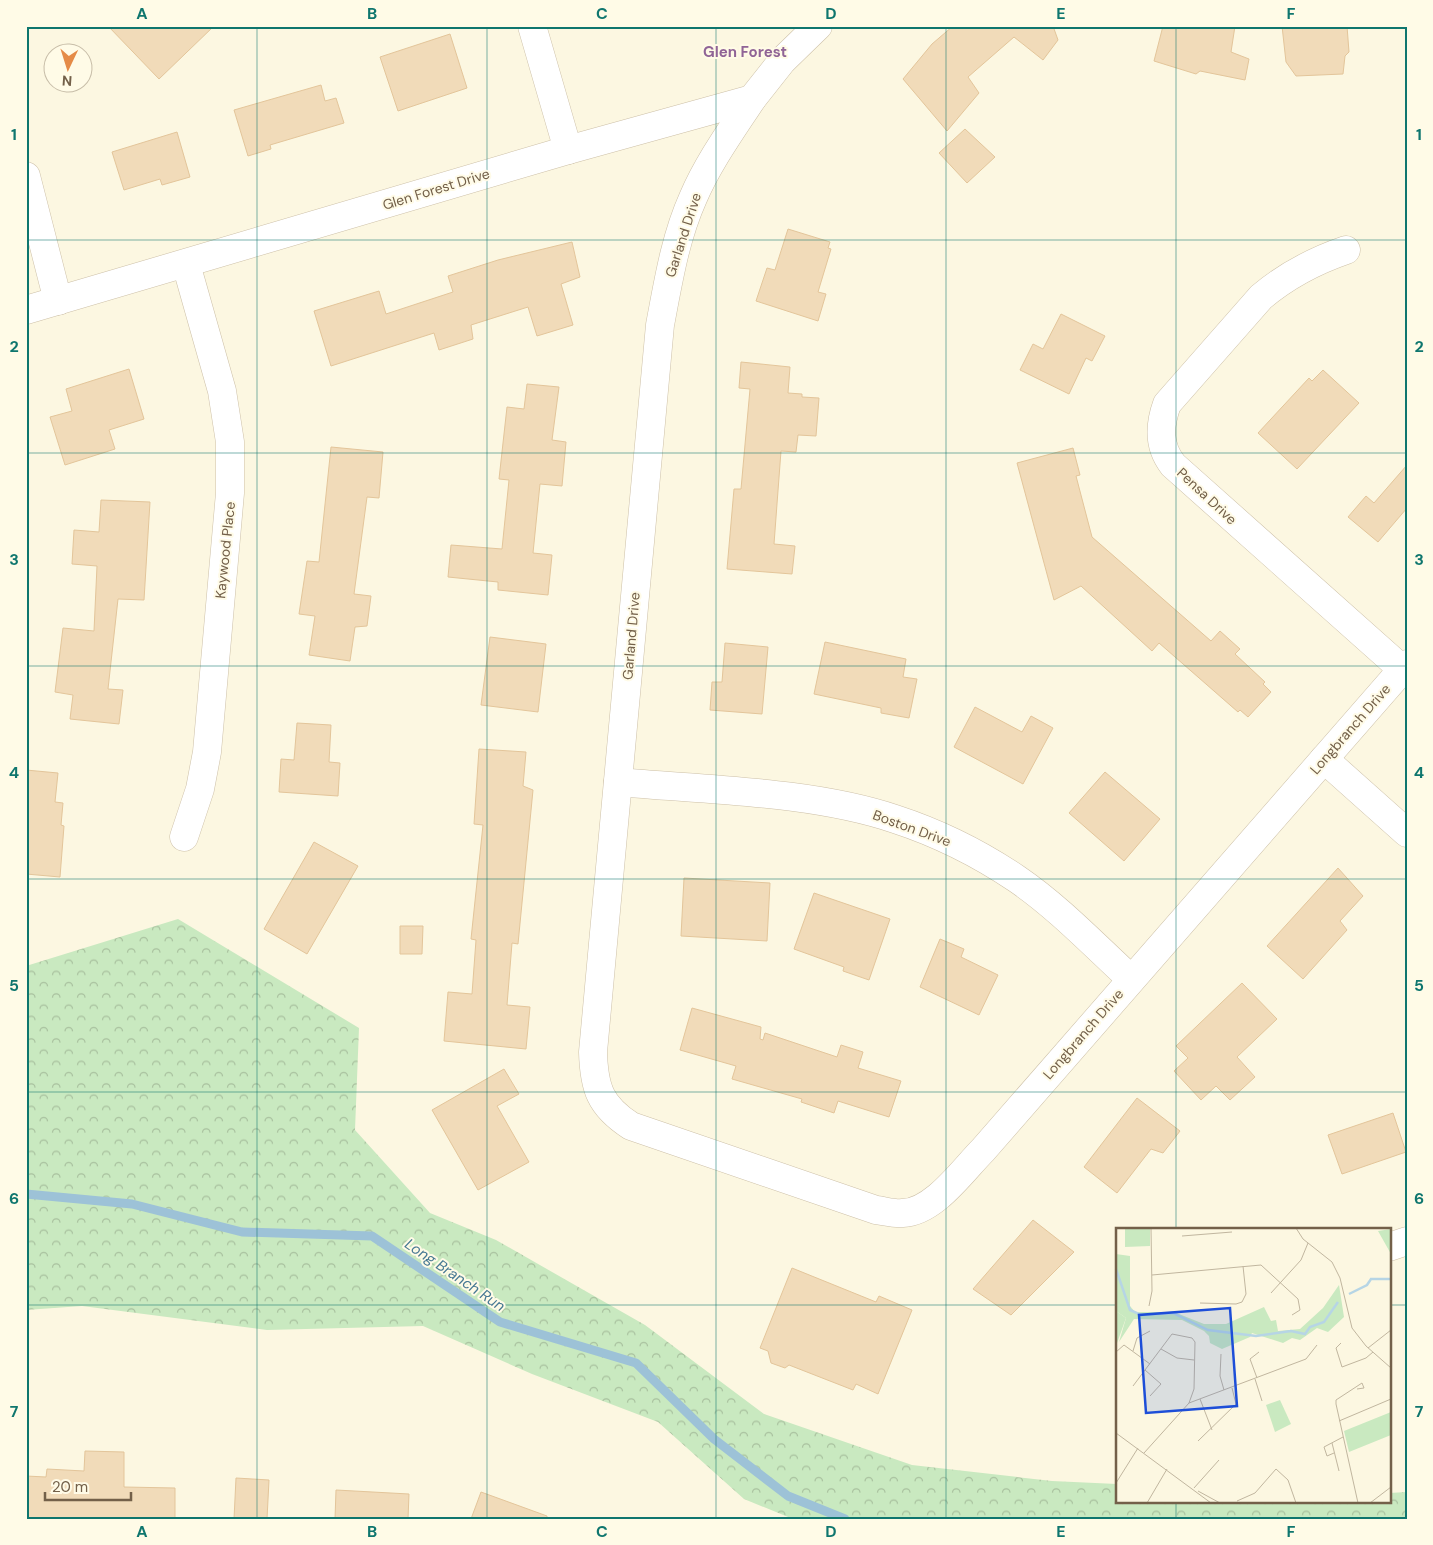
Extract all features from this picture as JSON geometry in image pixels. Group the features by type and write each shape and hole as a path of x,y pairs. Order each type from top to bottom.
{"street":[{"path":"532,26 568,150"},
{"path":"752,99 782,62 818,26"},
{"name":"Glen Forest Drive","path":"26,310 568,150 752,99"},
{"name":"Garland Drive","path":"680,1143 631,1126 615,1116 599,1095 594,1076 593,1052 660,325 670,272 693,199 724,140 752,99"},
{"path":"26,176 58,301"},
{"name":"Pensa Drive","path":"1346,250 1314,261 1279,283 1262,297 1166,404 1161,420 1160,437 1167,458 1173,465 1405,666"},
{"name":"Kaywood Place","path":"184,837 200,789 207,752 230,493 230,442 222,391 186,264"},
{"name":"Longbranch Drive","path":"680,1143 876,1210 904,1213 917,1210 933,1202 983,1150 1405,666"},
{"path":"1324,760 1407,833"},
{"name":"Boston Drive","path":"618,782 798,798 843,805 895,819 949,841 984,858 1018,880 1038,895 1131,979"},
{"path":"1390,1247 1407,1241"}],"green space":[{"path":"178,919 359,1028 355,1130 430,1213 496,1240 645,1325 764,1414 912,1465 1052,1481 1116,1484 1116,1502 1390,1502 1390,1493 1407,1492 1407,1519 793,1519 744,1499 658,1422 532,1374 423,1326 267,1330 82,1306 26,1310 26,966"}],"building":[{"path":"108,26 214,26 159,79"},
{"path":"953,26 1053,26 1058,40 1043,60 1014,37 968,77 979,93 947,131 903,79 932,44"},
{"path":"1163,26 1235,26 1231,52 1249,59 1245,80 1200,71 1196,74 1154,61"},
{"path":"1282,26 1347,26 1349,52 1345,56 1343,74 1296,76 1286,62"},
{"path":"450,34 467,88 398,111 380,57"},
{"path":"321,85 325,101 336,98 344,123 270,145 271,149 248,156 234,110"},
{"path":"965,129 995,157 967,183 939,153"},
{"path":"177,132 190,177 162,185 160,179 124,190 112,152"},
{"path":"788,229 830,242 828,248 831,249 818,292 826,294 818,321 756,301 767,268 775,270"},
{"path":"572,242 580,277 561,284 573,325 537,336 528,307 471,325 473,339 439,350 434,333 331,366 314,311 379,291 386,314 453,292 448,276 498,260"},
{"path":"1061,314 1105,336 1092,361 1086,358 1069,394 1020,370 1033,344 1043,349"},
{"path":"741,362 790,367 788,393 802,394 802,397 819,398 816,436 798,435 796,452 781,451 774,544 795,546 792,574 727,569 734,489 741,489 750,389 739,388"},
{"path":"129,369 144,419 109,430 115,449 65,465 50,417 72,411 66,389"},
{"path":"1323,370 1359,403 1297,469 1258,433 1309,378 1312,381"},
{"path":"527,384 559,387 552,440 566,442 562,486 540,484 533,553 552,555 548,595 498,590 498,582 448,577 451,545 502,549 509,480 499,479 507,407 524,409"},
{"path":"331,447 383,452 379,498 367,497 354,594 371,596 367,626 355,627 350,661 309,655 315,616 299,614 307,561 319,562"},
{"path":"1073,448 1080,475 1076,476 1092,537 1211,641 1220,631 1240,649 1235,654 1265,682 1263,684 1271,692 1248,717 1240,710 1238,712 1159,643 1152,651 1081,586 1054,600 1017,463"},
{"path":"1407,465 1407,508 1378,542 1348,517 1366,496 1374,503"},
{"path":"101,500 150,502 144,600 118,599 108,689 123,690 119,724 70,719 73,695 55,692 63,628 94,631 97,566 72,564 74,530 99,532"},
{"path":"490,637 546,644 538,712 481,705"},
{"path":"825,642 906,659 903,677 917,679 909,718 881,713 881,708 814,694"},
{"path":"725,643 768,647 762,714 710,710 712,682 722,682"},
{"path":"975,707 1022,732 1031,716 1053,728 1023,784 954,747"},
{"path":"297,723 331,725 329,762 340,763 338,796 279,792 281,759 294,760"},
{"path":"479,749 526,752 523,786 533,790 518,944 512,943 507,1005 530,1007 526,1049 444,1041 448,992 472,994 476,940 471,939 483,825 474,824"},
{"path":"26,770 58,773 55,802 63,803 61,825 64,826 60,877 26,874"},
{"path":"1105,772 1160,819 1124,861 1069,813"},
{"path":"314,842 358,866 307,954 264,929"},
{"path":"1338,868 1363,896 1340,921 1347,930 1303,979 1267,946"},
{"path":"684,878 770,883 767,941 681,936"},
{"path":"814,893 890,919 869,980 843,971 844,967 794,949"},
{"path":"400,926 423,926 422,954 400,954"},
{"path":"940,939 964,949 961,957 998,975 979,1015 920,987"},
{"path":"1242,983 1277,1019 1237,1057 1255,1077 1230,1100 1216,1086 1201,1100 1174,1071 1188,1058 1176,1046"},
{"path":"692,1008 761,1027 760,1039 763,1040 765,1033 837,1057 841,1045 863,1052 858,1068 901,1081 889,1117 838,1101 834,1113 801,1102 802,1099 732,1079 736,1066 680,1050"},
{"path":"504,1069 519,1094 497,1106 529,1162 478,1190 432,1110"},
{"path":"1137,1098 1180,1131 1163,1153 1151,1149 1117,1193 1084,1167"},
{"path":"1393,1113 1406,1152 1342,1174 1328,1135"},
{"path":"1033,1220 1074,1252 1011,1315 973,1289"},
{"path":"792,1268 876,1302 879,1296 912,1310 878,1394 856,1384 853,1390 789,1365 785,1368 771,1363 768,1351 760,1348"},
{"path":"85,1451 124,1452 124,1487 175,1488 175,1519 26,1519 26,1476 46,1477 47,1469 84,1471"},
{"path":"236,1478 269,1480 267,1519 234,1519"},
{"path":"336,1490 409,1494 408,1519 335,1519"},
{"path":"481,1492 547,1516 547,1519 471,1519"}],"waterway":[{"name":"Long Branch Run","path":"26,1194 132,1204 242,1232 372,1236 500,1322 636,1363 714,1439 788,1496 845,1519"}],"district":[{"name":"Glen Forest","path":"745,52"}]}
